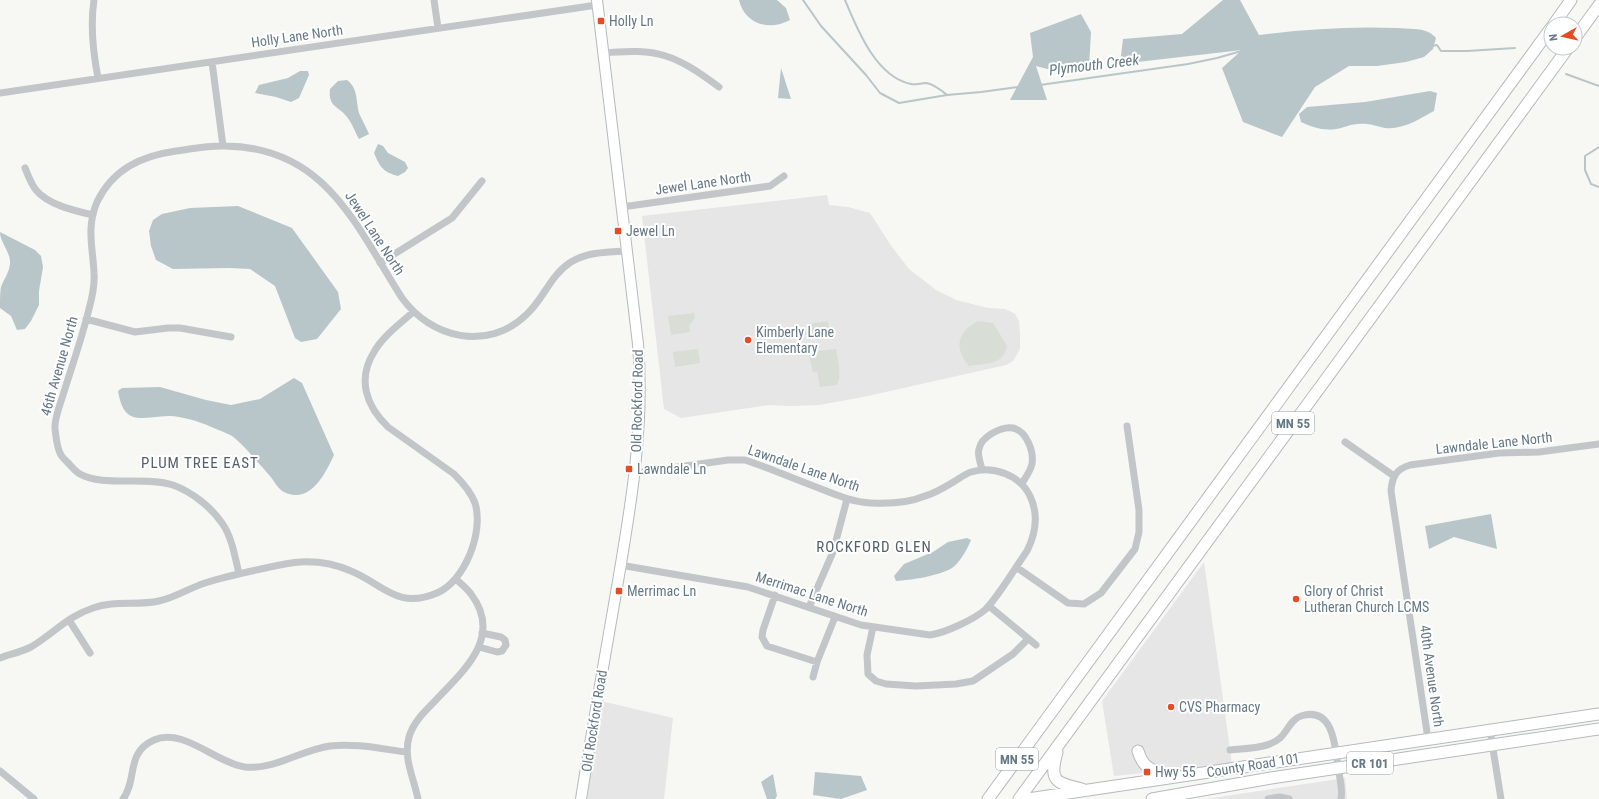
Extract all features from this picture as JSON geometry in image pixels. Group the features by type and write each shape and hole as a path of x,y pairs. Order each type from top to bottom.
{"main road":[{"path":"1560,16 1571,0"},
{"path":"1583,27 1599,5"},
{"name":"MN 55","path":"988,799 1543,39"},
{"name":"MN 55","path":"1019,799 1562,56"},
{"name":"County Road 101","path":"1028,799 1599,714"},
{"name":"County Road 101","path":"1152,799 1338,768 1599,728"},
{"path":"1060,744 1053,766 1055,777 1058,782 1089,790"},
{"path":"1138,751 1141,760 1147,767 1177,777"}],"street":[{"path":"94,0 92,34 98,78"},
{"path":"434,0 438,28"},
{"name":"Holly Lane North","path":"0,93 438,28 597,2"},
{"name":"Old Rockford Road","path":"581,799 635,473 640,404 640,374 627,251 597,2"},
{"path":"602,53 636,50 658,53 683,62 719,87"},
{"path":"212,62 223,146"},
{"name":"Jewel Lane North","path":"93,215 103,192 112,180 135,162 149,156 223,146 245,147 269,152 293,162 314,175 340,201 412,312 431,326 460,336 476,336 505,330 517,323 527,314 552,279 572,262 584,256 627,251"},
{"path":"25,168 37,191 71,210 93,215"},
{"name":"Jewel Lane North","path":"622,207 770,186 784,176"},
{"path":"380,263 452,218 482,181"},
{"name":"46th Avenue North","path":"93,215 90,241 94,281 86,319 55,427 60,454 78,474 94,480 145,481 173,485 192,495 212,510 223,524 232,544 239,574"},
{"path":"0,658 31,647 69,620 94,607 111,604 158,601 179,595 203,584 284,564 316,562 334,565 351,571 386,592 397,596 418,598 439,592 456,579 463,570 477,528 475,504 470,492 454,474 393,431 379,418 367,397 365,385 369,362 374,351 412,312"},
{"path":"86,319 135,332 180,328 231,337"},
{"path":"982,470 978,450 982,441 1004,428 1014,428 1024,435 1030,448 1032,463 1028,474 1022,483 1032,500 1036,516 1036,528 1028,551 1016,567 1068,603 1084,604 1101,593 1135,549 1139,532 1139,510 1127,426"},
{"path":"1345,442 1394,475"},
{"name":"Lawndale Lane North","path":"1394,475 1399,470 1410,465 1482,455 1539,452 1599,444"},
{"name":"Lawndale Lane North","path":"635,473 728,460 745,460 848,499 870,503 906,501 929,495 970,472 982,470 995,470 1007,474 1022,483"},
{"name":"40th Avenue North","path":"1394,475 1391,482 1391,491 1428,739"},
{"path":"809,607 833,552 848,499"},
{"name":"Merrimac Lane North","path":"620,565 737,585 774,595 861,625 920,634 940,633 984,610 989,606 1016,567"},
{"path":"418,799 406,752 409,736 424,713 467,667 475,656 479,647 482,633 481,617 478,605 471,593 456,579"},
{"path":"774,595 762,637 767,646 817,662"},
{"path":"989,606 1036,645"},
{"path":"813,677 817,662 835,617"},
{"path":"69,620 90,653"},
{"path":"873,627 867,655 868,674 876,681 886,684 916,686 956,684 973,681 1013,654 1028,639"},
{"path":"479,647 497,652 502,651 506,645 505,640 501,636 482,633"},
{"name":"County Road 101","path":"1230,750 1274,743 1281,738 1294,721 1300,716 1311,715 1321,718 1327,722 1331,731 1336,753 1341,799"},
{"path":"1490,730 1501,799"},
{"path":"123,799 130,785 134,762 138,752 155,740 165,737 186,741 223,760 235,765 246,767 268,766 330,746 353,746 406,752"},
{"path":"0,771 32,798"},
{"path":"1268,799 1280,797 1289,799"}],"shaded area":[{"path":"739,0 777,0 786,8 790,20 774,25 759,24 747,15"},
{"path":"1223,0 1240,0 1259,35 1328,28 1381,27 1421,30 1429,32 1436,38 1433,49 1424,57 1406,62 1377,66 1349,66 1315,87 1282,137 1243,122 1222,68 1242,50 1120,64 1123,39 1182,34"},
{"path":"1081,14 1091,32 1089,67 1055,71 1036,66 1047,100 1010,100 1033,57 1030,33"},
{"path":"781,68 791,99 778,98"},
{"path":"300,71 308,71 309,75 299,98 291,102 276,97 255,93 259,85 288,78"},
{"path":"347,80 351,83 355,91 359,113 369,134 359,139 349,119 332,103 330,99 330,89 338,81"},
{"path":"1430,91 1437,93 1434,111 1404,126 1385,128 1362,124 1336,129 1322,129 1301,122 1299,114 1307,107 1365,102"},
{"path":"378,144 383,146 388,153 405,162 408,168 405,172 398,176 385,171 378,162 374,153"},
{"path":"827,195 829,205 848,207 870,213 892,247 909,269 936,290 956,300 988,308 1005,309 1015,314 1019,321 1020,349 1013,361 1006,365 863,397 819,405 769,405 681,418 664,409 642,216"},
{"path":"238,206 292,228 338,292 341,309 317,339 301,342 295,338 275,286 250,269 173,269 156,260 151,246 149,231 153,220 162,214 190,208"},
{"path":"0,232 35,250 41,256 43,267 39,291 39,305 25,329 17,330 11,316 0,308 1,287 8,273 10,260 0,236"},
{"path":"694,313 695,318 689,326 690,332 671,335 668,316"},
{"path":"828,321 830,332 805,335 804,328 814,323"},
{"path":"978,321 993,323 1007,346 1002,357 997,360 987,364 969,366 961,353 960,340 966,330"},
{"path":"698,349 700,363 675,367 673,352"},
{"path":"836,349 839,362 837,385 820,387 817,372 813,372 808,352"},
{"path":"294,378 302,383 334,455 326,471 315,486 302,494 293,495 282,491 252,455 232,436 203,423 182,417 172,416 142,418 129,415 121,402 118,391 122,388 160,387 206,400 231,405 260,399"},
{"path":"1491,514 1497,549 1454,537 1429,549 1425,526"},
{"path":"967,538 971,540 968,547 952,568 917,579 896,581 894,576 904,564 933,552 948,542"},
{"path":"1204,562 1232,764 1114,776 1102,701"},
{"path":"601,701 673,718 664,799 587,799"},
{"path":"815,772 861,776 867,790 841,799 813,795"},
{"path":"773,774 777,796 775,799 767,799 761,782"},
{"path":"1345,778 1347,799 1206,799"}],"waterway":[{"name":"Plymouth Creek","path":"803,0 821,26 866,75 880,93 899,103 947,95 1018,87"},
{"name":"Plymouth Creek","path":"845,0 855,24 869,50 888,72 899,80 911,84 926,83 932,85 947,95"},
{"name":"Plymouth Creek","path":"1432,46 1437,45 1441,51 1515,48"},
{"name":"Plymouth Creek","path":"1040,85 1188,64 1245,50"},
{"name":"Plymouth Creek","path":"1566,74 1599,86"},
{"name":"Plymouth Creek","path":"1599,147 1585,156 1585,170 1591,184 1599,187"}],"place":[{"name":"Holly Ln","path":"601,21"},
{"name":"Jewel Ln","path":"618,231"},
{"name":"Kimberly Lane Elementary","path":"748,340"},
{"name":"Lawndale Ln","path":"629,469"},
{"name":"Merrimac Ln","path":"619,591"},
{"name":"Glory of Christ Lutheran Church LCMS","path":"1296,599"},
{"name":"CVS Pharmacy","path":"1171,707"},
{"name":"Hwy 55","path":"1147,772"}],"district":[{"name":"PLUM TREE EAST","path":"200,463"},
{"name":"ROCKFORD GLEN","path":"874,547"}]}
